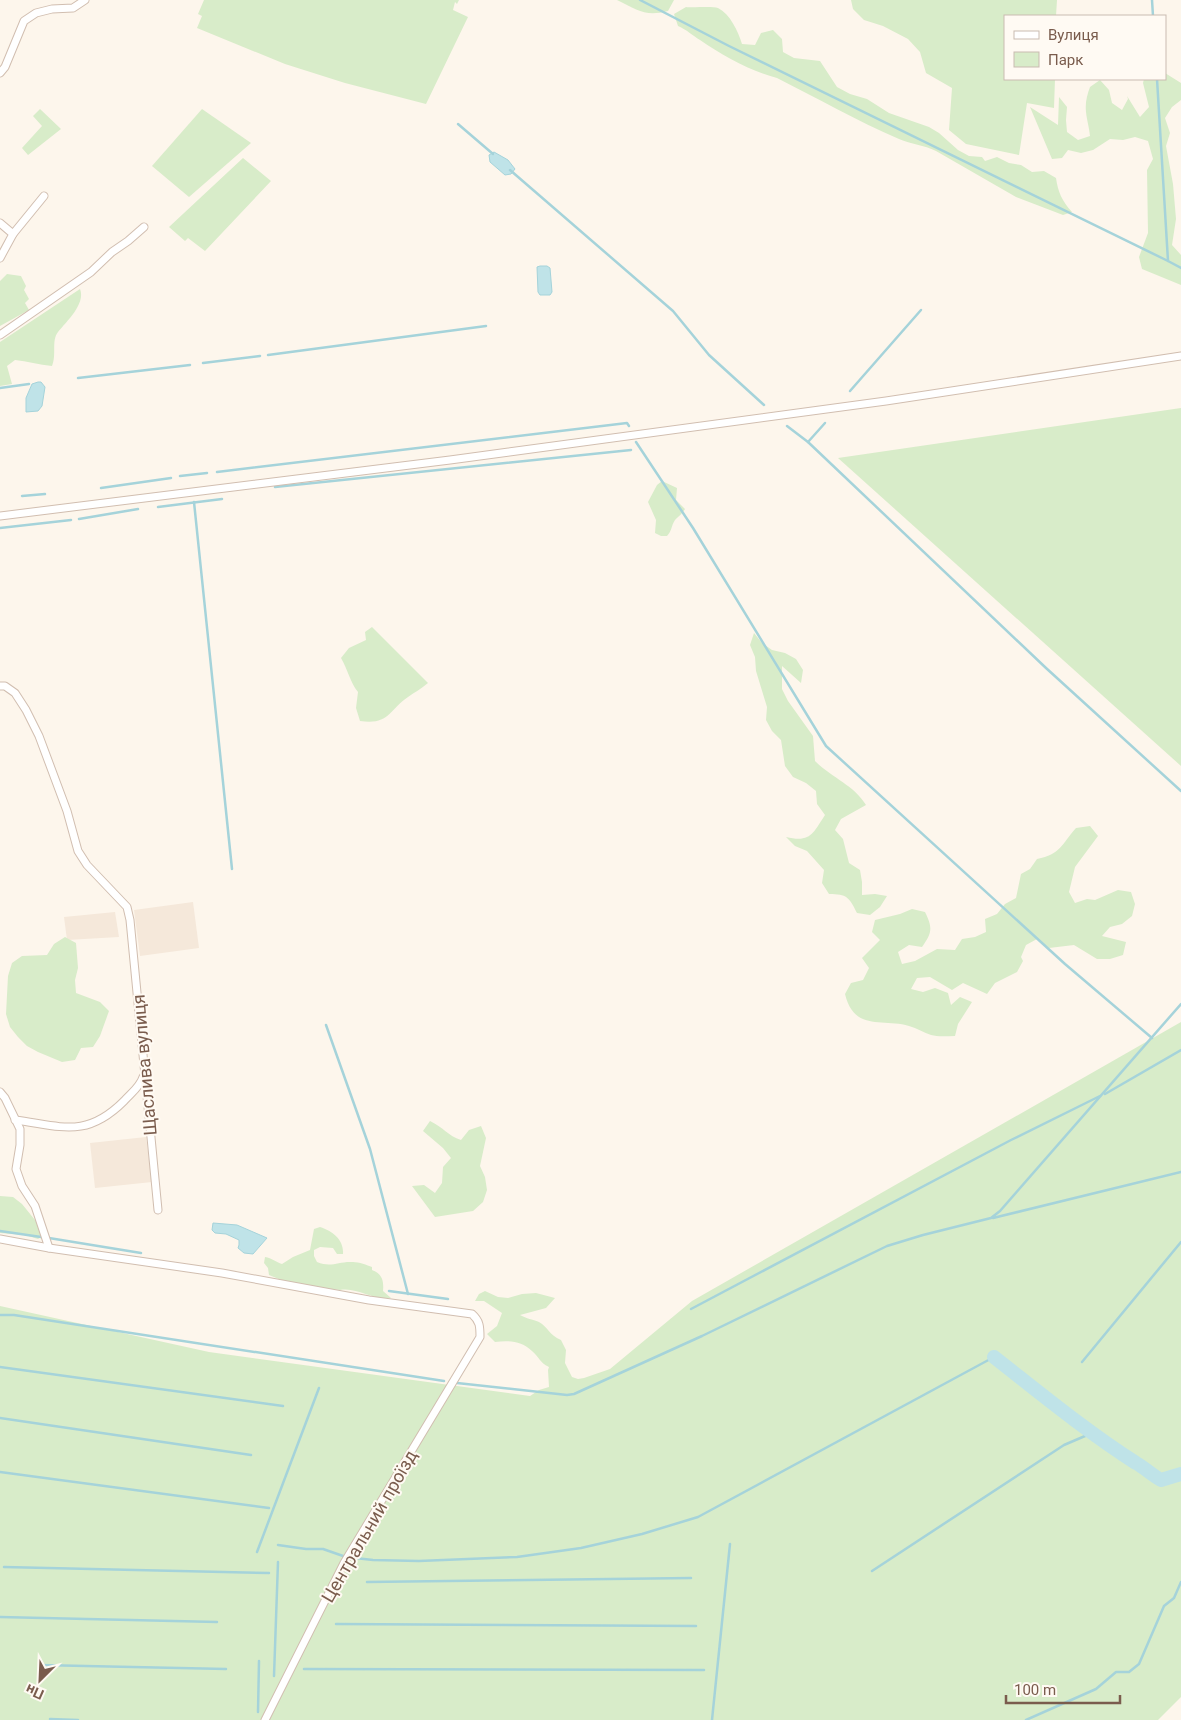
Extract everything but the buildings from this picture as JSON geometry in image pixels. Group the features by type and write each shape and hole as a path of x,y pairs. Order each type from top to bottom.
{"street":[{"path":"0,73 5,67 24,21 36,13 52,9 73,8 86,0"},
{"path":"0,258 13,234 44,196"},
{"path":"0,223 13,234"},
{"path":"0,335 91,272 112,252 144,227"},
{"path":"0,516 450,460 886,402 1181,356"},
{"name":"Щаслива вулиця","path":"0,686 4,686 15,693 30,719 67,811 78,851 87,865 126,907 130,920 158,1210"},
{"path":"14,1120 68,1128 94,1124 118,1107 141,1084 145,1074"},
{"path":"0,1092 5,1098 20,1129 20,1145 16,1170 22,1186 35,1206 48,1248 0,1239"},
{"name":"Центральний проїзд","path":"48,1248 222,1273 369,1300 472,1314 477,1318 480,1325 480,1337 356,1546 344,1563 265,1720"}],"shaded area":[{"path":"193,902 199,948 140,956 134,910"},
{"path":"115,912 119,937 67,940 64,917"},
{"path":"146,1137 152,1182 95,1188 90,1143"}],"green space":[{"path":"204,0 459,0 457,4 455,2 453,10 468,17 426,104 345,83 285,64 197,28 202,16 198,14"},
{"path":"617,0 674,0 668,11 647,13"},
{"path":"851,0 1057,0 1056,15 1004,15 1004,80 1055,80 1054,108 1027,103 1019,155 966,144 949,130 952,88 926,73 920,52 908,39 883,26 864,20 853,9"},
{"path":"686,7 718,8 733,23 742,44 755,45 761,33 773,30 782,39 783,52 794,58 820,61 837,87 850,94 867,99 889,113 929,127 939,133 958,150 969,156 982,157 985,161 997,157 1009,163 1021,165 1032,172 1044,171 1056,178 1061,196 1072,212 1063,215 1016,197 936,151 883,132 777,78 757,71 718,52 678,26 674,14"},
{"path":"1166,74 1181,83 1181,100 1172,107 1165,118 1170,133 1166,146 1173,184 1176,219 1172,245 1181,255 1181,285 1142,269 1139,257 1148,233 1147,170 1153,159 1148,141 1135,137 1123,140 1110,139 1093,150 1081,153 1068,150 1062,158 1052,159 1030,107 1058,125 1059,97 1067,107 1067,132 1078,140 1090,136 1086,99 1090,87 1100,80 1109,90 1112,103 1122,110 1128,99 1127,96 1140,117 1149,107 1144,80 1166,80"},
{"path":"40,109 61,129 28,155 22,148 42,126 33,116"},
{"path":"202,109 251,143 189,197 152,166"},
{"path":"243,158 271,181 205,251 188,238 185,241 169,227"},
{"path":"7,274 21,276 26,286 24,290 29,299 25,303 29,310 0,326 0,281"},
{"path":"80,289 81,295 78,307 56,336 52,366 15,360 7,366 12,384 0,386 0,342"},
{"path":"1181,408 1181,766 838,458"},
{"path":"662,481 677,488 676,500 685,509 675,520 667,536 655,533 656,520 648,502 657,485"},
{"path":"372,627 428,683 401,702 383,719 370,722 360,721 356,708 358,692 341,658 349,648 366,640 365,632"},
{"path":"754,633 762,643 772,650 785,653 796,659 803,670 801,683 782,666 782,689 788,701 813,736 815,761 855,792 866,805 841,819 835,830 843,839 849,863 860,870 862,895 875,894 887,896 880,907 870,915 857,913 852,903 844,896 829,894 822,883 824,870 807,851 795,846 786,837 801,839 810,835 825,815 817,804 816,791 806,783 793,777 785,766 781,740 772,731 766,720 767,707 756,671 755,657 750,645"},
{"path":"1090,826 1098,836 1075,867 1069,892 1075,903 1087,899 1095,900 1118,890 1131,892 1135,904 1132,916 1122,924 1110,927 1102,936 1126,942 1123,955 1110,959 1097,959 1074,945 1049,948 1037,939 1026,945 1021,957 1023,961 1017,972 995,983 987,994 963,983 952,990 930,977 917,978 911,989 923,992 935,988 948,993 951,1005 960,997 972,1002 958,1024 955,1036 934,1036 909,1026 862,1019 855,1014 849,1006 845,994 851,983 863,980 869,968 862,958 880,940 872,932 875,920 912,909 925,912 930,926 928,938 922,947 909,945 898,952 902,964 915,961 937,949 955,950 962,939 975,937 986,932 985,919 997,914 1005,904 1016,898 1021,874 1030,869 1037,859 1056,851 1076,828"},
{"path":"65,937 76,943 78,968 75,980 76,993 100,1002 109,1011 100,1036 93,1047 81,1048 75,1060 62,1062 27,1046 10,1027 6,1014 8,976 12,963 22,956 47,955 54,944"},
{"path":"1181,1022 1181,1697 1158,1720 0,1720 0,1306 209,1352 530,1396 539,1390 549,1387 549,1367 524,1345 510,1341 495,1342 487,1334 497,1326 502,1313 484,1301 475,1301 479,1294 485,1291 498,1297 508,1298 536,1293 555,1298 546,1308 520,1315 539,1322 561,1340 566,1350 565,1363 572,1377 584,1378 610,1369 692,1301"},
{"path":"430,1121 461,1140 469,1130 481,1126 486,1138 480,1166 485,1177 487,1190 483,1202 473,1211 435,1217 412,1186 424,1185 435,1193 442,1183 443,1167 451,1158 443,1148 423,1131"},
{"path":"0,1196 13,1197 22,1204 39,1225 41,1237 38,1239 25,1235 0,1233"},
{"path":"320,1227 329,1231 340,1240 343,1254 337,1254 333,1248 320,1247 314,1250 317,1262 331,1264 355,1262 372,1267 372,1270 382,1278 383,1291 391,1298 378,1298 353,1290 291,1284 269,1275 268,1268 264,1263 265,1257 282,1264 310,1250 314,1229"}],"water":[{"path":"494,152 508,160 515,169 511,174 505,175 490,162 489,155"},
{"path":"537,267 550,268 552,292 550,295 540,295 538,292"},
{"path":"41,382 45,387 42,406 38,411 26,412 26,398 32,384"},
{"path":"213,1223 237,1225 267,1238 253,1254 244,1253 238,1248 239,1240 226,1234 215,1233 212,1230"}],"waterway":[{"path":"640,0 729,46 1168,261"},
{"path":"1152,0 1153,15"},
{"path":"1157,80 1168,261 1181,268"},
{"path":"458,124 493,154"},
{"path":"510,170 673,311 709,355 764,405"},
{"path":"850,391 921,310"},
{"path":"268,355 486,326"},
{"path":"203,363 260,356"},
{"path":"78,378 190,365"},
{"path":"0,388 29,384"},
{"path":"217,472 627,423 629,426"},
{"path":"808,442 825,423"},
{"path":"787,426 808,442 1046,668 1181,791"},
{"path":"636,442 693,528 826,746 1065,964 1152,1038"},
{"path":"275,487 631,450"},
{"path":"180,476 207,473"},
{"path":"101,488 171,478"},
{"path":"22,496 45,494"},
{"path":"158,507 222,499"},
{"path":"194,502 232,869"},
{"path":"79,519 138,509"},
{"path":"0,528 71,520"},
{"path":"457,1383 567,1395 574,1394 702,1336 887,1246 991,1218 1000,1211 1181,1004"},
{"path":"326,1025 370,1149 408,1294"},
{"path":"1105,1094 1181,1050"},
{"path":"691,1309 1011,1140 1100,1096"},
{"path":"993,1218 1181,1172"},
{"path":"0,1231 41,1237"},
{"path":"49,1238 141,1253"},
{"path":"1082,1362 1181,1242"},
{"path":"389,1291 448,1299"},
{"path":"0,1315 14,1315 444,1381"},
{"path":"278,1545 306,1549 323,1549 346,1557 373,1560 419,1561 517,1557 581,1548 642,1534 698,1517 994,1357"},
{"path":"994,1357 1081,1425 1161,1480 1181,1474"},
{"path":"0,1367 283,1406"},
{"path":"257,1552 319,1388"},
{"path":"0,1418 251,1455"},
{"path":"872,1571 1064,1445 1092,1433"},
{"path":"0,1472 269,1508"},
{"path":"712,1720 730,1544"},
{"path":"274,1676 278,1562"},
{"path":"4,1567 269,1573"},
{"path":"367,1582 691,1578"},
{"path":"1026,1720 1096,1689 1116,1672 1129,1672 1139,1664 1164,1606 1174,1598 1181,1582"},
{"path":"0,1617 217,1622"},
{"path":"336,1624 696,1626"},
{"path":"258,1712 259,1661"},
{"path":"39,1665 226,1669"},
{"path":"304,1669 704,1670"},
{"path":"50,1719 78,1720"}]}
